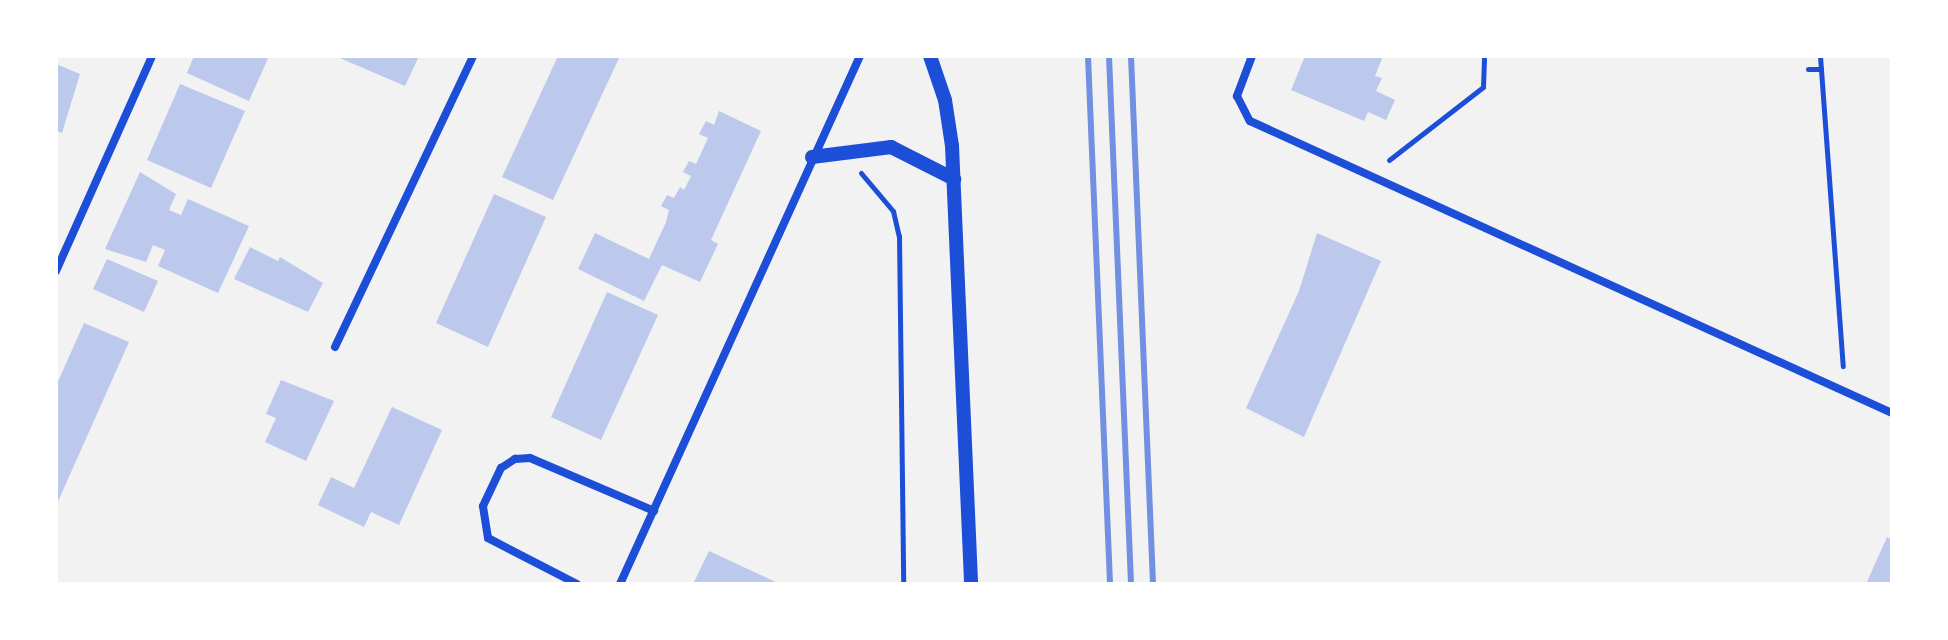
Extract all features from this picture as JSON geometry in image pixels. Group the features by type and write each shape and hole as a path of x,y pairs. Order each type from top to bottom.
{"street":[{"path":"56,271 152,56"},
{"path":"335,347 473,56"},
{"path":"620,584 860,56"},
{"path":"930,56 949,122 954,179 971,584"},
{"path":"1252,56 1237,96 1241,113 1369,175 1892,413"},
{"path":"812,157 891,147 954,179"},
{"path":"577,584 488,538 483,506 501,468 515,459 530,458 654,511"}],"path":[{"path":"1369,175 1483,87 1484,56"},
{"path":"1820,56 1845,391"},
{"path":"1808,69 1821,69"},
{"path":"861,173 893,211 899,236 903,584"}],"building":[{"path":"194,56 269,56 249,101 187,73"},
{"path":"335,56 419,56 405,86"},
{"path":"558,56 620,56 553,200 502,177"},
{"path":"1305,56 1383,56 1375,76 1382,78 1376,91 1395,100 1386,120 1368,112 1364,121 1291,90"},
{"path":"56,64 80,74 62,133 56,131"},
{"path":"180,84 245,111 211,188 147,160"},
{"path":"719,111 761,131 711,240 718,244 700,282 662,265 644,301 578,269 595,233 649,259 669,210 661,206 667,195 674,198 680,187 684,190 691,176 683,172 689,161 696,164 708,138 699,134 706,121 714,125"},
{"path":"140,172 176,194 169,210 181,215 188,199 249,226 218,293 158,266 165,250 153,245 146,262 105,249"},
{"path":"494,194 546,217 488,347 436,323"},
{"path":"1317,233 1381,261 1304,437 1246,408 1299,291"},
{"path":"250,247 278,261 280,257 323,283 308,312 234,279"},
{"path":"107,259 158,281 144,312 93,289"},
{"path":"607,292 658,315 601,440 551,417"},
{"path":"84,323 129,342 56,506 56,386"},
{"path":"281,380 334,401 306,461 265,442 276,418 266,414"},
{"path":"392,407 442,430 399,525 371,512 364,527 318,505 331,477 354,488"},
{"path":"1887,537 1892,540 1892,584 1866,584"},
{"path":"709,551 780,584 693,584"}],"railway":[{"path":"1088,56 1110,584"},
{"path":"1109,56 1131,584"},
{"path":"1131,56 1153,584"}]}
